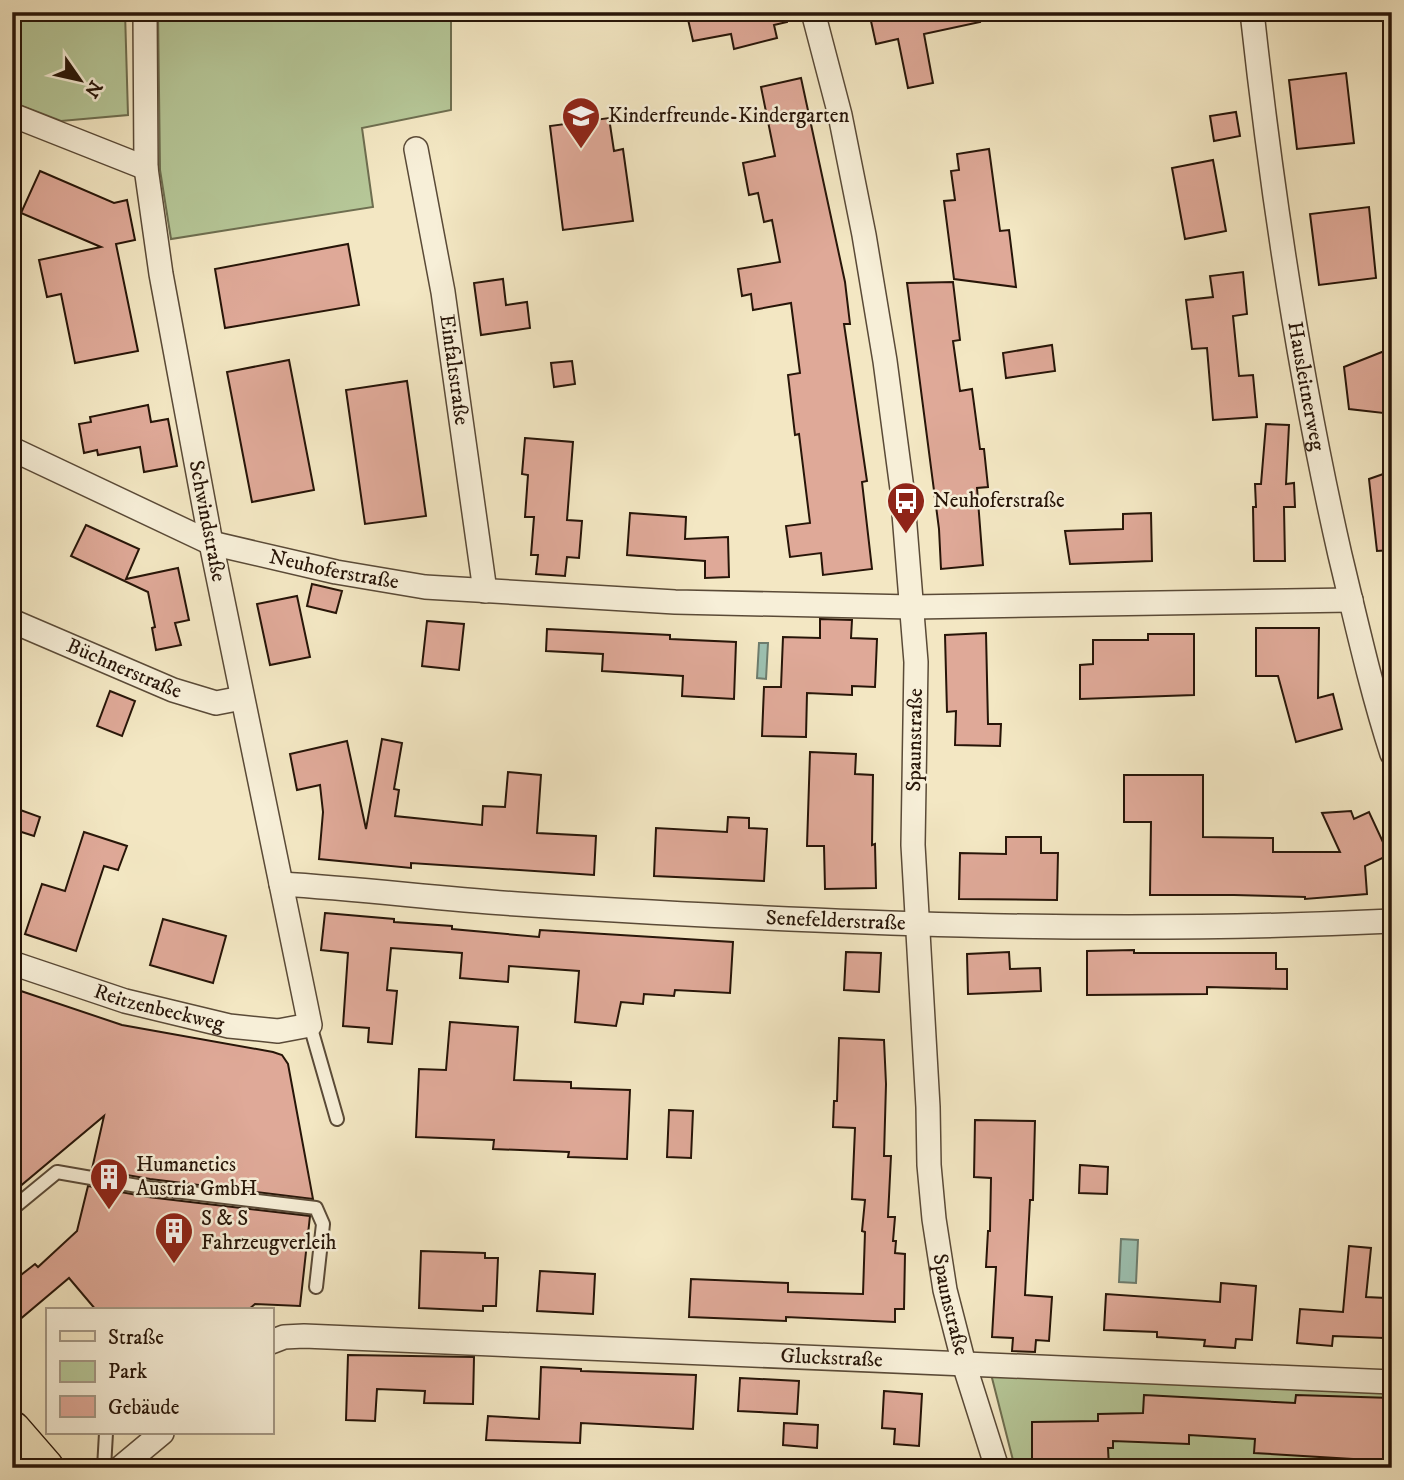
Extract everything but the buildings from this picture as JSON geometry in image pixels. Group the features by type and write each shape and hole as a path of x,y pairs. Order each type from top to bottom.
{"main road":[{"path":"12,1430 45,1468"}],"street":[{"name":"Schwindstraße","path":"145,12 146,168 162,274 211,543 310,1025"},
{"name":"Spaunstraße","path":"813,12 841,115 872,279 902,489 916,662 913,845 934,1219 945,1290 964,1364 997,1468"},
{"name":"Hausleitnerweg","path":"1252,12 1289,299 1318,457 1351,600 1392,754"},
{"path":"12,115 146,168"},
{"name":"Einfaltstraße","path":"416,149 443,292 485,591"},
{"name":"Neuhoferstraße","path":"12,449 211,543 336,572 425,587 694,603 912,607 1351,600"},
{"name":"Büchnerstraße","path":"12,621 173,690 216,703 242,698"},
{"name":"Senefelderstraße","path":"281,884 530,905 917,923 1143,928 1392,921"},
{"name":"Reitzenbeckweg","path":"12,963 125,1001 229,1026 278,1031 310,1025"},
{"name":"Gluckstraße","path":"273,1341 284,1337 304,1336 1392,1382"},
{"path":"120,1468 161,1434"}],"lane":[{"path":"310,1025 337,1119"},
{"path":"12,1209 57,1172 149,1188 316,1208 323,1224 316,1287"},
{"path":"104,1468 106,1434"}],"green space":[{"path":"12,12 125,12 128,115 61,121 12,102"},
{"path":"158,12 451,12 451,110 362,128 373,207 171,239 160,170"},
{"path":"991,1374 1392,1391 1392,1468 1015,1468"}],"shaded area":[{"path":"759,643 768,643 766,679 757,678"},
{"path":"1121,1239 1138,1240 1136,1283 1119,1282"}],"place":[{"name":"Kinderfreunde-Kindergarten","path":"581,150"},
{"name":"Neuhoferstraße","path":"906,535"},
{"name":"Humanetics Austria GmbH","path":"109,1211"},
{"name":"S & S Fahrzeugverleih","path":"174,1265"}]}
